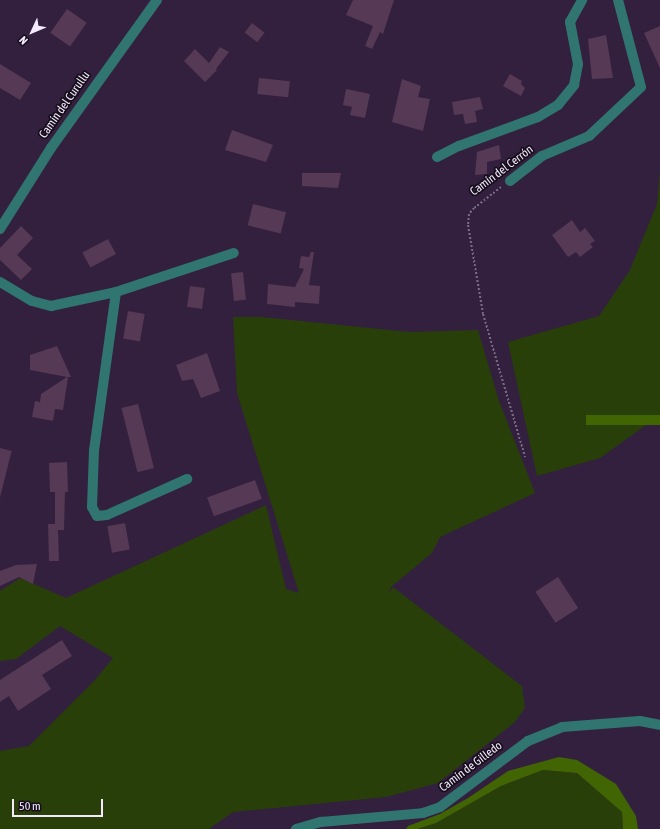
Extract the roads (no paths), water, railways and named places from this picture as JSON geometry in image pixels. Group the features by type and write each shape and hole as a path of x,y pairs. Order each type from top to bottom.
{"street":[{"name":"Camín del Curullu","path":"0,229 51,148 157,0"},
{"path":"437,157 459,146 538,117 558,105 574,85 578,64 570,22 582,0"},
{"name":"Camín del Cerrón","path":"510,181 542,156 589,136 641,87 618,0"},
{"path":"0,282 32,301 51,306 116,292 234,253"},
{"path":"116,292 94,450 92,507 97,516 107,515 186,479"},
{"name":"Camín de Gilledo","path":"296,829 321,822 429,811 456,796 528,741 562,727 640,721 660,725"}]}
